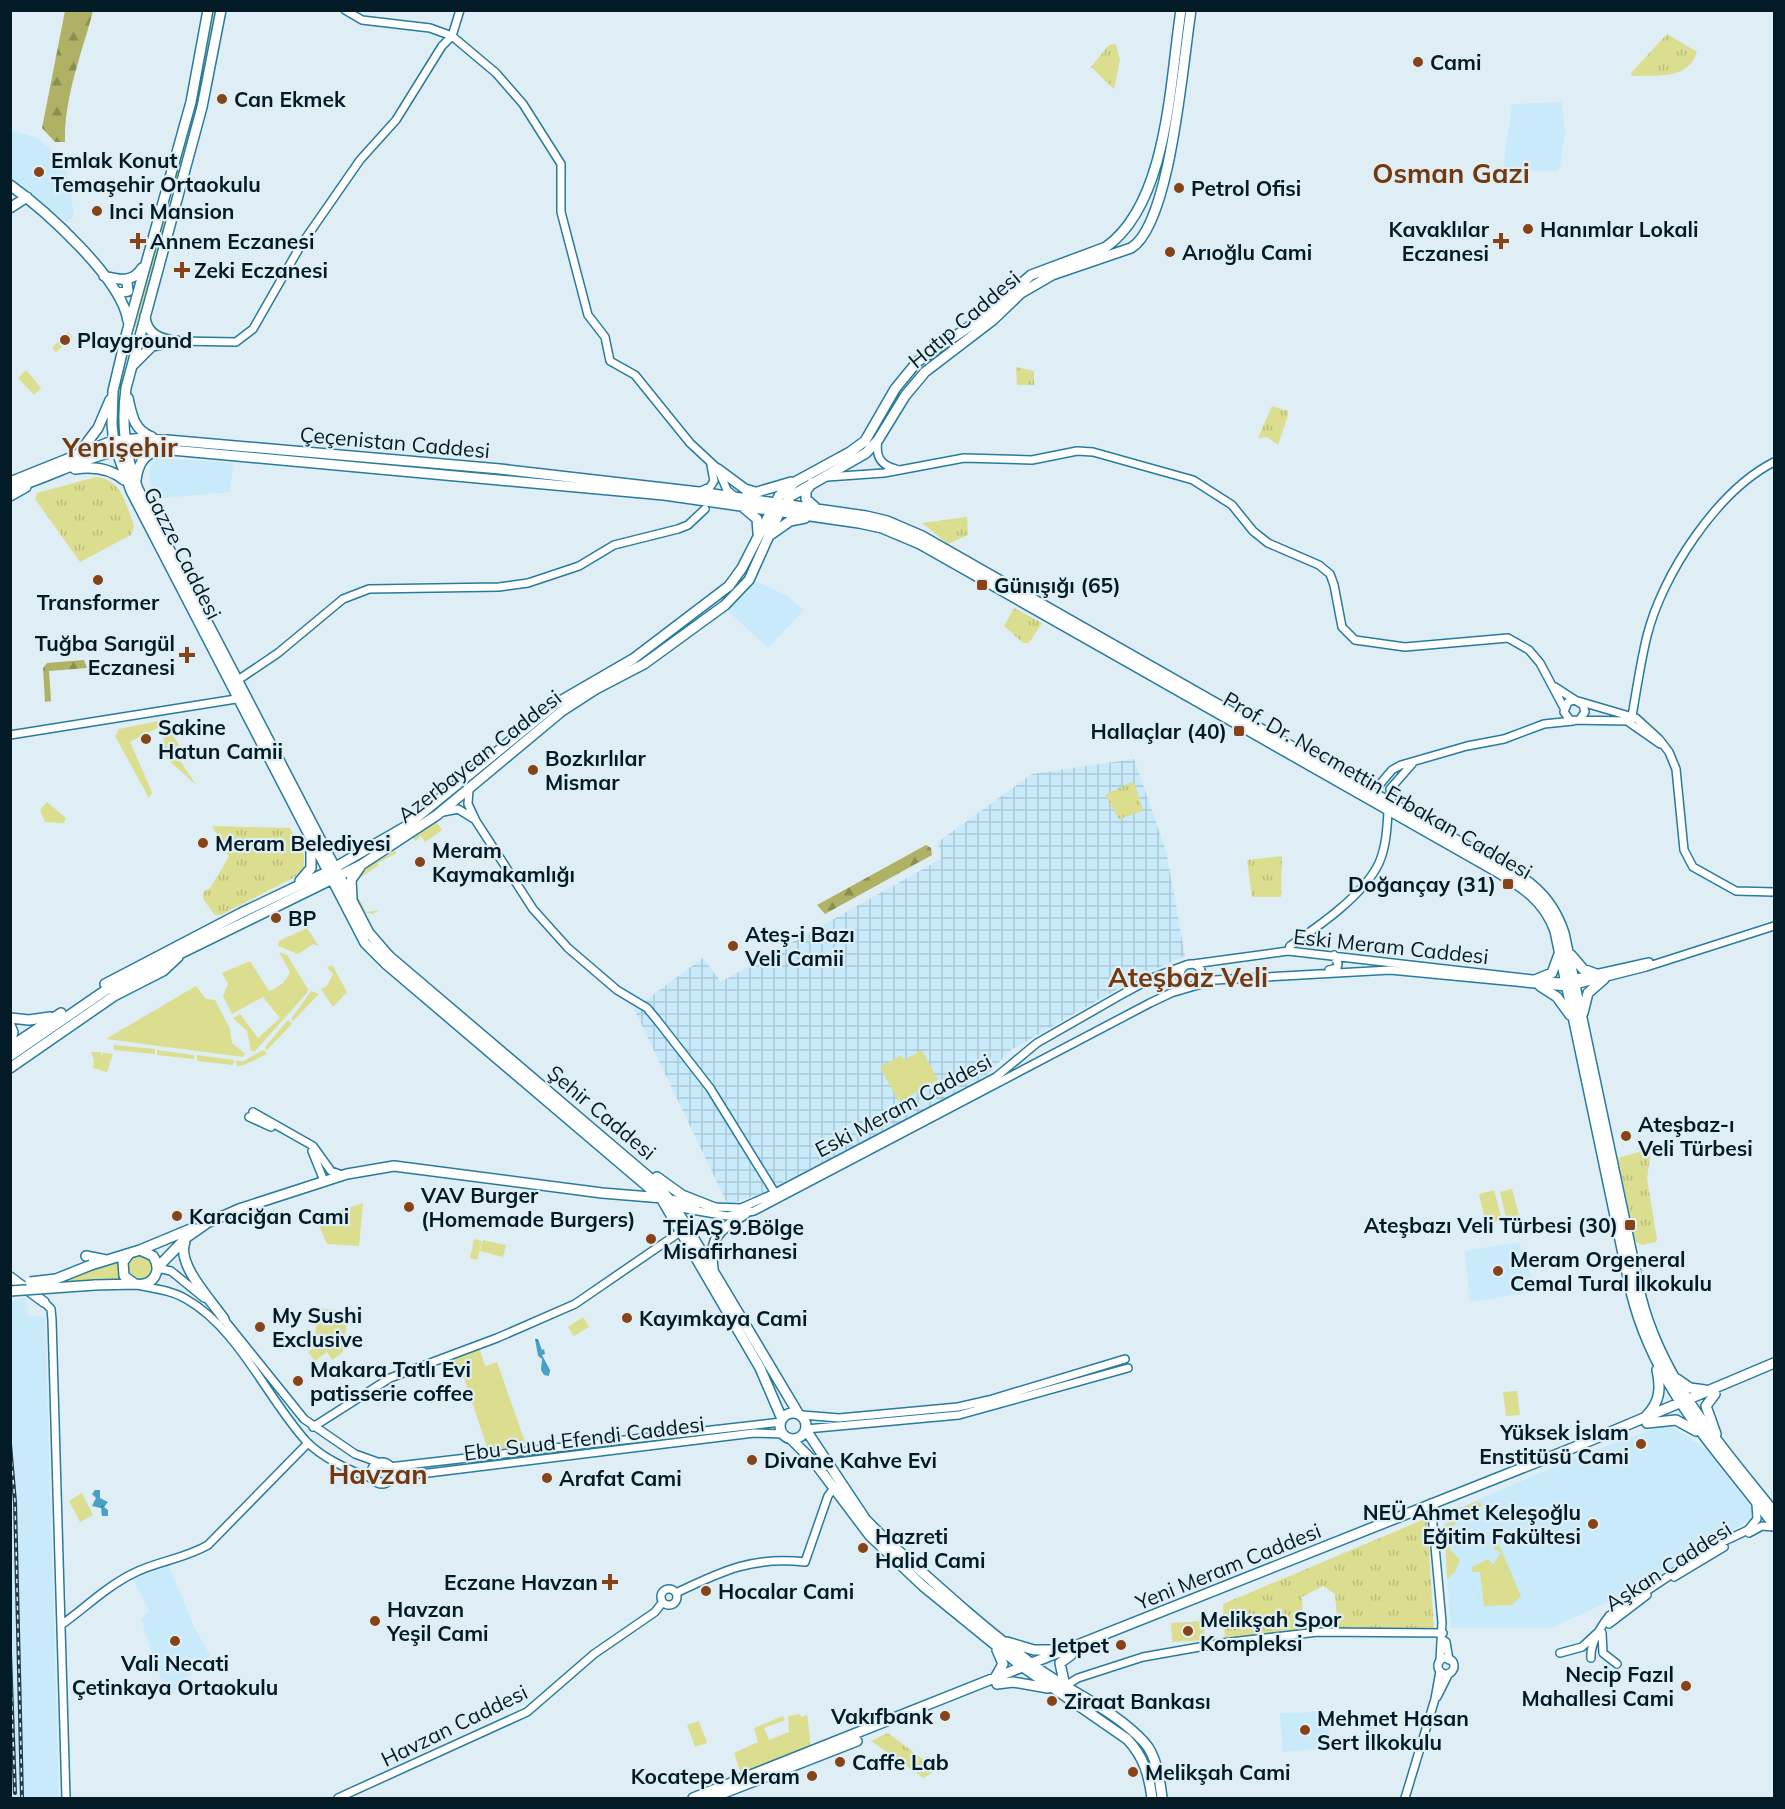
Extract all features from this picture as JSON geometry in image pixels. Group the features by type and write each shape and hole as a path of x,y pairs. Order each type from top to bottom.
{"main road":[{"name":"Gazze Caddesi","path":"207,10 191,102 129,324 114,392 112,424 132,483 236,699 307,834 332,874"},
{"name":"Gazze Caddesi","path":"120,445 130,371 202,107 221,10"},
{"name":"Hatıp Caddesi","path":"852,457 870,435 906,374 930,352 985,316 1030,275 1106,247 1128,227 1142,206 1156,169 1181,10"},
{"name":"Hatıp Caddesi","path":"852,457 878,440 905,396 925,372 993,320 1021,293 1052,275 1131,248 1145,236 1156,211 1167,169 1191,10"},
{"path":"11,189 27,197 72,239 118,293 126,307 129,324"},
{"path":"10,208 27,197"},
{"path":"1142,206 1147,215 1156,211"},
{"path":"1131,248 1128,227 1139,226 1145,236"},
{"path":"104,276 124,280 139,273 149,252"},
{"path":"118,293 126,293 129,288 124,280"},
{"path":"145,313 147,326 157,337 177,341"},
{"path":"130,371 136,359 149,348 177,341"},
{"path":"62,471 100,468 132,483 145,457 165,444 139,430 134,422 126,390"},
{"path":"75,457 98,428 114,392"},
{"name":"Çeçenistan Caddesi","path":"165,444 777,507"},
{"name":"Çeçenistan Caddesi","path":"10,482 75,457 120,445 165,444 500,469 699,492 735,501"},
{"name":"Çeçenistan Caddesi","path":"10,489 31,484 120,445"},
{"name":"Azerbaycan Caddesi","path":"812,480 852,457"},
{"name":"Azerbaycan Caddesi","path":"10,1056 90,1000 185,950 306,891 405,827 557,703 633,659 729,586 789,487 812,480 852,457"},
{"path":"718,469 746,489 758,493"},
{"path":"10,476 32,474"},
{"path":"735,501 812,480"},
{"path":"768,536 790,521 816,512 806,499 806,491 812,480"},
{"name":"Gazze Caddesi","path":"132,483 238,680 332,874"},
{"path":"10,496 31,484"},
{"path":"735,501 749,510 757,519 757,539"},
{"name":"Azerbaycan Caddesi","path":"10,1045 122,975 293,887 361,865 437,815 562,711 644,664 725,604 749,580 768,536 777,507"},
{"name":"Prof. Dr. Necmettin Erbakan Caddesi","path":"777,507 878,519 922,536 1362,786 1391,808 1526,889 1548,914 1558,939 1570,984 1631,1292 1654,1359 1704,1436 1774,1526"},
{"name":"Prof. Dr. Necmettin Erbakan Caddesi","path":"816,512 882,528 920,544 1533,885 1556,913 1567,949 1570,984"},
{"path":"293,887 304,878 312,864 307,834"},
{"path":"354,906 351,880 361,865"},
{"name":"Şehir Caddesi","path":"332,874 342,902 365,943 386,964 631,1165"},
{"name":"Şehir Caddesi","path":"332,874 369,933 389,956 631,1165 668,1202 800,1414"},
{"path":"306,891 324,889 333,892 342,902"},
{"path":"1558,939 1558,959 1555,969 1537,983 1560,1000 1578,1023"},
{"path":"1567,949 1578,966 1602,977 1586,997 1578,1023"},
{"path":"10,1068 114,996 163,971 185,950"},
{"path":"10,1018 33,1020 58,1015"},
{"name":"Prof. Dr. Necmettin Erbakan Caddesi","path":"1578,1023 1641,1297 1653,1338 1684,1404 1774,1510"},
{"path":"10,1024 13,1032 10,1045"},
{"path":"624,1194 630,1192 634,1186 631,1165"},
{"path":"631,1165 682,1195 715,1208"},
{"name":"Eski Meram Caddesi","path":"157,1268 187,1237 207,1223 239,1209 342,1175 394,1166 668,1202"},
{"name":"Eski Meram Caddesi","path":"602,1193 624,1194 668,1202"},
{"name":"Şehir Caddesi","path":"668,1202 681,1232 760,1368 782,1420"},
{"path":"713,1271 712,1248 715,1239 722,1229 745,1214"},
{"path":"91,1260 108,1260 129,1254 207,1223"},
{"path":"187,1237 182,1251 185,1264 224,1319"},
{"path":"10,1285 56,1279 91,1260 103,1249"},
{"path":"10,1291 95,1285 137,1285 152,1280 157,1268 153,1256 140,1250"},
{"path":"129,1254 123,1269 126,1278 137,1285"},
{"path":"10,1277 44,1302"},
{"path":"1646,1420 1660,1392 1654,1359"},
{"name":"Yeni Meram Caddesi","path":"693,1798 1070,1652 1646,1420 1774,1363"},
{"name":"Yeni Meram Caddesi","path":"1714,1391 1774,1369"},
{"path":"1671,1373 1690,1388 1714,1391 1707,1402 1707,1412 1718,1442"},
{"path":"1070,1652 1034,1650 997,1642 873,1528 806,1429 800,1414 789,1413 782,1420 787,1437 834,1488 870,1536 923,1586 1030,1668 1122,1724 1144,1742 1155,1763 1162,1798"},
{"path":"1646,1420 1676,1420 1704,1436"},
{"path":"787,1437 799,1438 806,1429"},
{"path":"386,1465 391,1475 388,1480 381,1483 374,1479 373,1470 386,1465"},
{"path":"997,1642 1003,1664 995,1681 1061,1688 1138,1751 1146,1766 1152,1798"},
{"path":"1061,1688 1060,1663 1070,1652"},
{"name":"Yeni Meram Caddesi","path":"711,1798 995,1681"}],"street":[{"path":"345,10 362,20 430,28 452,36 496,73 523,104 561,164 561,212 588,315 605,338 610,361 635,375 714,470 714,481 710,487 699,492"},
{"path":"177,341 236,342 253,329 301,245 345,180 396,120 442,46 452,36 460,10"},
{"path":"878,440 877,453 880,460 886,466 898,470"},
{"path":"812,480 898,470 964,458 1032,460 1077,452 1093,452 1184,477 1208,488 1233,505 1253,531 1268,543 1319,565 1330,574 1342,627 1355,640 1405,647 1508,638 1529,650 1551,684 1567,718 1576,720"},
{"path":"708,461 718,469 727,490 735,501"},
{"path":"1632,719 1647,636 1664,591 1699,533 1721,504 1745,480 1774,462"},
{"path":"238,680 278,652 343,599 369,589 499,587 528,583 579,566 614,545 688,525 705,509"},
{"path":"1551,684 1577,701 1632,719 1669,752 1676,770 1682,840 1693,867 1736,891 1774,892"},
{"path":"10,735 236,699"},
{"path":"1544,724 1564,709 1568,702 1577,701"},
{"path":"1576,720 1585,712 1577,701"},
{"path":"1362,786 1380,784 1396,767 1467,746 1504,739 1544,724 1576,720 1632,719"},
{"path":"1288,951 1290,946 1336,911 1360,888 1379,864 1391,808 1389,792 1392,785 1414,762"},
{"path":"470,786 467,798 476,821 510,876 548,927 617,990 646,1008 657,1020 710,1088 775,1193"},
{"path":"437,815 458,809 476,821"},
{"name":"Eski Meram Caddesi","path":"668,1202 719,1215 745,1214 1150,1003 1215,980 1414,971 1570,984 1663,961 1774,926"},
{"name":"Eski Meram Caddesi","path":"668,1202 715,1208 741,1208 775,1193 996,1077 1037,1043 1152,978 1186,965 1288,951 1334,955 1537,983"},
{"path":"1276,976 1292,972 1333,970 1338,964 1334,955"},
{"path":"324,1181 309,1147 251,1115 313,1146 331,1171 342,1175"},
{"path":"313,1427 390,1378 497,1338 575,1304 681,1232"},
{"name":"Ebu Suud Efendi Caddesi","path":"157,1268 167,1269 191,1286 224,1319 303,1419 355,1454 386,1465 782,1420"},
{"path":"137,1285 185,1298 223,1329 308,1443 351,1470 374,1479"},
{"path":"44,1302 51,1309 52,1320 66,1798"},
{"path":"800,1414 839,1418 958,1407 989,1400 1125,1359"},
{"path":"806,1429 959,1415 1128,1368"},
{"name":"Ebu Suud Efendi Caddesi","path":"388,1480 584,1452 754,1433 787,1437"},
{"path":"61,1625 109,1587 135,1572 189,1556 208,1545 308,1443"},
{"path":"676,1593 721,1571 739,1566 777,1559 805,1562 828,1496 834,1488"},
{"name":"Aşkan Caddesi","path":"1601,1631 1622,1606 1714,1546 1748,1530 1758,1515 1755,1500"},
{"path":"1405,1798 1435,1699 1440,1671 1438,1666 1443,1636 1431,1506"},
{"name":"Aşkan Caddesi","path":"1601,1631 1624,1610 1717,1550 1762,1526 1774,1526"},
{"path":"670,1589 676,1593 674,1604 669,1606 662,1603 661,1594 664,1590 670,1589"},
{"name":"Havzan Caddesi","path":"338,1798 527,1712 568,1675 655,1612 662,1603"},
{"path":"1560,1653 1582,1647 1601,1631"},
{"path":"1601,1631 1603,1653 1617,1664"},
{"path":"1061,1688 1078,1678 1143,1657 1222,1644 1318,1632 1443,1636"},
{"path":"1435,1699 1453,1667 1443,1636"},
{"path":"1440,1661 1449,1660"},
{"path":"1440,1671 1449,1673"}],"shaded area":[{"path":"1562,102 1565,132 1560,168 1556,171 1503,169 1512,104"},
{"name":"Emlak Konut Temaşehir Ortaokulu","path":"10,130 37,138 61,157 66,165 74,216 67,222 11,179"},
{"path":"154,458 233,463 230,492 152,499 149,471"},
{"path":"755,581 786,595 804,610 768,648 727,610 748,592"},
{"path":"1134,759 1166,851 1185,956 1142,975 1011,1050 980,1082 762,1193 728,1205 634,1009 703,958 721,982 941,859 938,842 1032,774"},
{"name":"Meram Orgeneral Cemal Tural İlkokulu","path":"1519,1242 1537,1291 1470,1302 1465,1251"},
{"path":"26,1298 28,1316 45,1317 59,1798 11,1798 10,1301"},
{"name":"NEÜ Ahmet Keleşoğlu Eğitim Fakültesi","path":"1667,1424 1706,1449 1751,1507 1752,1518 1639,1588 1551,1628 1451,1628 1443,1528 1447,1513 1577,1457"},
{"name":"Vali Necati Çetinkaya Ortaokulu","path":"169,1566 194,1627 210,1655 167,1698 141,1619 149,1611 133,1579"},
{"name":"Mehmet Hasan Sert İlkokulu","path":"1324,1712 1327,1716 1330,1744 1327,1748 1283,1752 1280,1713"}],"green space":[{"path":"65,11 93,11 74,75 67,108 65,142 55,142 42,128"},
{"path":"214,11 217,11 197,107 194,107"},
{"path":"1667,34 1697,52 1693,61 1679,72 1632,76 1631,73"},
{"path":"1116,44 1120,60 1114,89 1091,67 1109,45"},
{"path":"194,107 197,109 175,190 172,189"},
{"path":"165,214 168,216 150,278 147,277"},
{"path":"146,279 150,280 136,327 133,326"},
{"name":"Playground","path":"68,332 73,337 56,352 52,348"},
{"path":"1016,367 1034,371 1034,385 1017,385"},
{"path":"26,370 41,388 34,395 18,378"},
{"path":"1272,406 1288,411 1278,445 1267,437 1258,438"},
{"path":"96,477 112,483 122,494 134,526 131,535 80,562 35,499 37,493"},
{"path":"967,517 968,535 948,544 922,523"},
{"path":"1014,608 1042,623 1029,643 1023,643 1004,626"},
{"path":"84,660 87,668 49,671 51,701 45,702 43,668 47,663"},
{"path":"163,720 181,748 175,753 196,785 167,759 159,727 130,742 152,792 149,798 115,736 119,729"},
{"path":"1131,782 1135,784 1143,811 1119,819 1105,795"},
{"path":"47,802 66,818 64,823 45,822 40,810"},
{"path":"436,821 442,830 425,842 421,836 415,841 413,838"},
{"path":"212,826 290,828 304,854 304,867 295,877 221,915 215,915 203,899 203,892 210,888 229,857"},
{"path":"926,845 931,848 932,855 825,914 817,905"},
{"path":"395,851 397,853 378,863 379,865 357,880 367,868"},
{"path":"1282,856 1281,897 1252,897 1247,860"},
{"path":"357,880 357,895 366,912 379,910 373,914 363,912 357,899 356,889"},
{"path":"307,928 319,946 313,944 298,954 278,946 279,941"},
{"path":"279,952 287,955 308,989 307,993 255,1051 251,1051 247,1031 233,1018 240,1014 258,1038 280,1018 263,997 232,1014 223,996 228,984 222,973 250,961 269,991 282,983 290,972"},
{"path":"332,965 347,992 333,1007 321,989 327,986 333,974 327,967"},
{"path":"290,979 297,979 301,982 302,990 298,992 286,989 286,982"},
{"path":"196,986 206,999 215,1000 230,1029 232,1043 245,1054 243,1057 106,1039"},
{"path":"311,991 319,994 293,1021 291,1019"},
{"path":"288,1020 292,1024 267,1050 265,1047"},
{"path":"136,1026 131,1038 124,1041 119,1034 120,1030"},
{"path":"114,1045 155,1049 155,1054 114,1050"},
{"path":"157,1050 194,1055 194,1059 157,1055"},
{"path":"263,1050 267,1053 265,1055 237,1066 236,1061 244,1061"},
{"path":"922,1050 938,1080 899,1102 880,1067 901,1055 904,1060"},
{"path":"91,1052 101,1052 101,1056 103,1053 113,1054 107,1072 93,1068 94,1060"},
{"path":"197,1055 234,1060 233,1065 197,1061"},
{"path":"1646,1150 1650,1157 1647,1179 1657,1239 1656,1242 1642,1245 1635,1241 1618,1158"},
{"path":"1512,1189 1519,1215 1506,1218 1500,1192"},
{"path":"1494,1190 1502,1220 1486,1224 1479,1194"},
{"path":"363,1203 359,1246 327,1244 316,1219"},
{"path":"474,1239 482,1241 477,1260 470,1258"},
{"path":"483,1240 506,1245 503,1257 480,1251"},
{"path":"139,1254 148,1258 152,1267 148,1276 139,1280 130,1276 126,1267 130,1258"},
{"path":"116,1259 120,1281 58,1283"},
{"path":"319,1308 348,1312 343,1352 332,1360 327,1352 315,1361 308,1352 319,1344 323,1347 315,1335"},
{"path":"583,1317 589,1327 574,1336 568,1327"},
{"path":"479,1347 485,1366 497,1362 525,1442 523,1446 488,1450 464,1378 455,1376 449,1357"},
{"path":"1517,1391 1520,1415 1506,1416 1503,1392"},
{"path":"82,1493 93,1515 80,1522 69,1501"},
{"path":"1477,1501 1482,1505 1476,1520 1458,1522 1449,1535 1449,1548 1460,1560 1455,1572 1447,1579 1445,1526 1449,1522 1448,1514"},
{"path":"1427,1518 1434,1630 1338,1628 1335,1594 1323,1586 1302,1597 1303,1630 1225,1640 1223,1604"},
{"path":"1496,1538 1521,1596 1512,1605 1484,1606 1480,1572 1472,1572 1472,1567 1488,1559 1492,1563 1487,1569 1493,1563 1497,1567 1494,1563 1501,1552 1494,1549"},
{"name":"Melikşah Spor Kompleksi","path":"1204,1621 1205,1640 1172,1642 1171,1623"},
{"path":"807,1711 811,1749 745,1775 743,1771 740,1771 734,1753 758,1742 754,1728 783,1716 785,1720 764,1728 769,1740 789,1732 788,1716 800,1714 801,1717 807,1715"},
{"path":"699,1721 707,1743 695,1747 687,1725"},
{"path":"888,1733 937,1770 923,1778 871,1741"}],"water":[{"path":"535,1339 538,1339 542,1350 544,1349 545,1354 542,1355 550,1370 549,1376 544,1375 541,1370 542,1359 538,1356"},
{"path":"95,1490 100,1490 100,1498 108,1502 104,1507 108,1510 108,1516 102,1516 101,1508 92,1506 96,1498 92,1494"}],"railway":[{"path":"10,1444 15,1502 22,1798"},
{"path":"10,1652 15,1793"}],"place":[{"name":"Cami","path":"1418,62"},
{"name":"Can Ekmek","path":"222,99"},
{"name":"Emlak Konut Temaşehir Ortaokulu","path":"39,172"},
{"name":"Petrol Ofisi","path":"1179,188"},
{"name":"Inci Mansion","path":"97,211"},
{"name":"Hanımlar Lokali","path":"1528,229"},
{"name":"Annem Eczanesi","path":"138,241"},
{"name":"Kavaklılar Eczanesi","path":"1501,241"},
{"name":"Arıoğlu Cami","path":"1170,252"},
{"name":"Zeki Eczanesi","path":"182,270"},
{"name":"Playground","path":"65,340"},
{"name":"Transformer","path":"98,580"},
{"name":"Günışığı (65)","path":"982,585"},
{"name":"Tuğba Sarıgül Eczanesi","path":"187,655"},
{"name":"Hallaçlar (40)","path":"1239,731"},
{"name":"Sakine Hatun Camii","path":"146,739"},
{"name":"Bozkırlılar Mismar","path":"533,770"},
{"name":"Meram Belediyesi","path":"203,843"},
{"name":"Meram Kaymakamlığı","path":"420,862"},
{"name":"Doğançay (31)","path":"1508,884"},
{"name":"BP","path":"276,918"},
{"name":"Ateş-i Bazı Veli Camii","path":"733,946"},
{"name":"Ateşbaz-ı Veli Türbesi","path":"1626,1136"},
{"name":"VAV Burger (Homemade Burgers)","path":"409,1207"},
{"name":"Karaciğan Cami","path":"177,1216"},
{"name":"Ateşbazı Veli Türbesi (30)","path":"1630,1225"},
{"name":"TEİAŞ 9.Bölge Misafirhanesi","path":"651,1239"},
{"name":"Meram Orgeneral Cemal Tural İlkokulu","path":"1498,1271"},
{"name":"Kayımkaya Cami","path":"627,1318"},
{"name":"My Sushi Exclusive","path":"260,1327"},
{"name":"Makara Tatlı Evi patisserie coffee","path":"298,1381"},
{"name":"Yüksek İslam Enstitüsü Cami","path":"1641,1444"},
{"name":"Divane Kahve Evi","path":"752,1460"},
{"name":"Arafat Cami","path":"547,1478"},
{"name":"NEÜ Ahmet Keleşoğlu Eğitim Fakültesi","path":"1593,1524"},
{"name":"Hazreti Halid Cami","path":"863,1548"},
{"name":"Eczane Havzan","path":"610,1582"},
{"name":"Hocalar Cami","path":"706,1591"},
{"name":"Havzan Yeşil Cami","path":"375,1621"},
{"name":"Melikşah Spor Kompleksi","path":"1188,1631"},
{"name":"Vali Necati Çetinkaya Ortaokulu","path":"175,1641"},
{"name":"Jetpet","path":"1121,1645"},
{"name":"Necip Fazıl Mahallesi Cami","path":"1686,1686"},
{"name":"Ziraat Bankası","path":"1052,1701"},
{"name":"Vakıfbank","path":"945,1716"},
{"name":"Mehmet Hasan Sert İlkokulu","path":"1305,1730"},
{"name":"Caffe Lab","path":"840,1762"},
{"name":"Melikşah Cami","path":"1133,1772"},
{"name":"Kocatepe Meram","path":"812,1776"}],"district":[{"name":"Osman Gazi","path":"1451,173"},
{"name":"Yenişehir","path":"120,447"},
{"name":"Ateşbaz Veli","path":"1188,977"},
{"name":"Havzan","path":"378,1474"}]}
